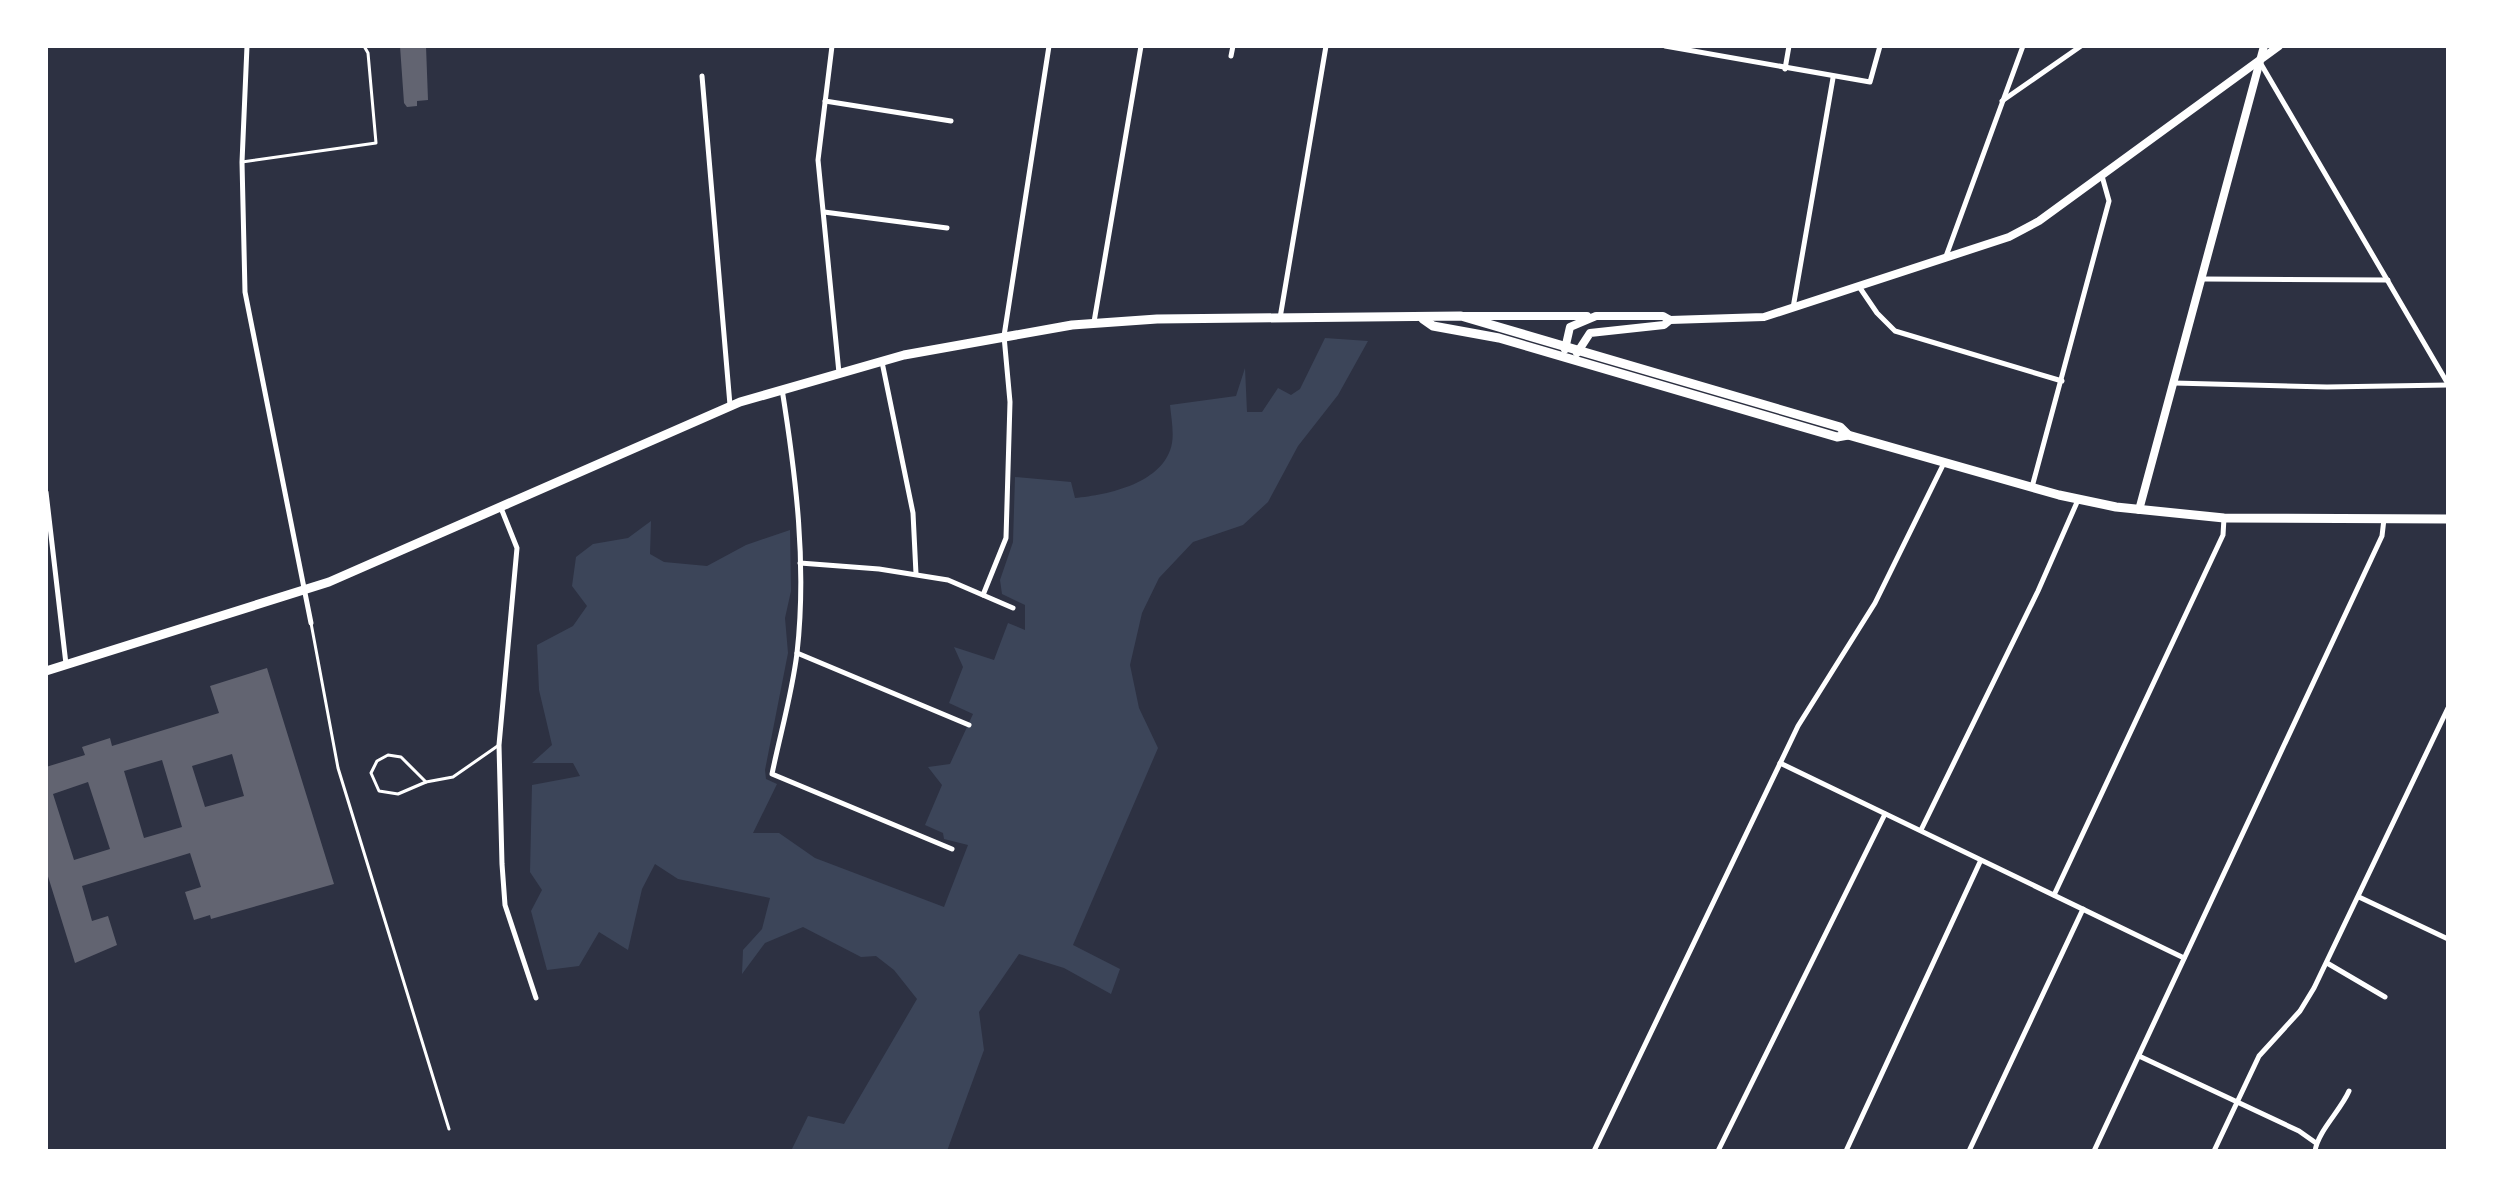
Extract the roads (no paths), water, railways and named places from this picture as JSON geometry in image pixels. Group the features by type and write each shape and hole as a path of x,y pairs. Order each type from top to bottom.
{"main road":[{"path":"2139,510 2264,46"},
{"path":"46,671 303,591 730,405 882,361 1004,336 1094,322 1423,319 1435,315 1749,319 1792,308 1984,247 2039,221 2279,46"},
{"path":"1461,316 1840,427 1848,435"},
{"path":"1570,360 1565,344 1570,327 1596,316"},
{"path":"1423,319 1433,326 1499,338 1837,437 1848,435 2078,500 2139,510 2224,518 2448,519"},
{"path":"1570,360 1590,333 1664,325 1670,320"}],"street":[{"path":"247,46 242,162 245,292 311,623"},
{"path":"832,46 818,160 839,374"},
{"path":"983,595 1006,538 1010,402 1004,336 1049,46"},
{"path":"1094,322 1141,46"},
{"path":"1231,56 1233,46"},
{"path":"1280,319 1326,46"},
{"path":"1665,46 1696,48 1785,69 1873,82 1880,46"},
{"path":"1785,69 1789,46"},
{"path":"1945,260 2023,46"},
{"path":"2002,102 2081,46"},
{"path":"2173,383 2313,387 2448,384 2275,92 2260,60"},
{"path":"702,76 730,405"},
{"path":"1792,308 1833,78"},
{"path":"825,101 951,121"},
{"path":"2032,488 2109,201 2102,176"},
{"path":"824,212 947,228"},
{"path":"2203,279 2388,280"},
{"path":"1860,288 1877,313 1895,331 2062,381"},
{"path":"882,361 913,513 916,574"},
{"path":"782,389 798,490 800,563 797,653 772,774 952,849"},
{"path":"1594,1151 1780,763 1816,695 1875,603 1944,463"},
{"path":"46,492 66,665"},
{"path":"1921,830 2038,591 2078,500"},
{"path":"500,507 517,548 499,745 505,905 536,998"},
{"path":"2054,895 2223,535 2224,518"},
{"path":"2094,1151 2382,536 2384,519"},
{"path":"800,563 948,580 1013,608"},
{"path":"797,653 969,725"},
{"path":"2214,1151 2259,1056 2300,1011 2327,963 2448,708"},
{"path":"1780,763 2184,958"},
{"path":"1718,1151 1885,814"},
{"path":"1846,1151 1980,862"},
{"path":"2359,897 2448,939"},
{"path":"1969,1151 2083,909"},
{"path":"2327,963 2385,997"},
{"path":"2139,1056 2299,1131 2316,1143"},
{"path":"2315,1151 2316,1143 2340,1112 2349,1091"}],"lane":[{"path":"242,162 376,143 368,53 364,46"},
{"path":"311,623 338,768 449,1129"},
{"path":"426,782 407,761 395,755 382,757 371,773 379,791 392,795 426,782 453,777 499,745"}]}
